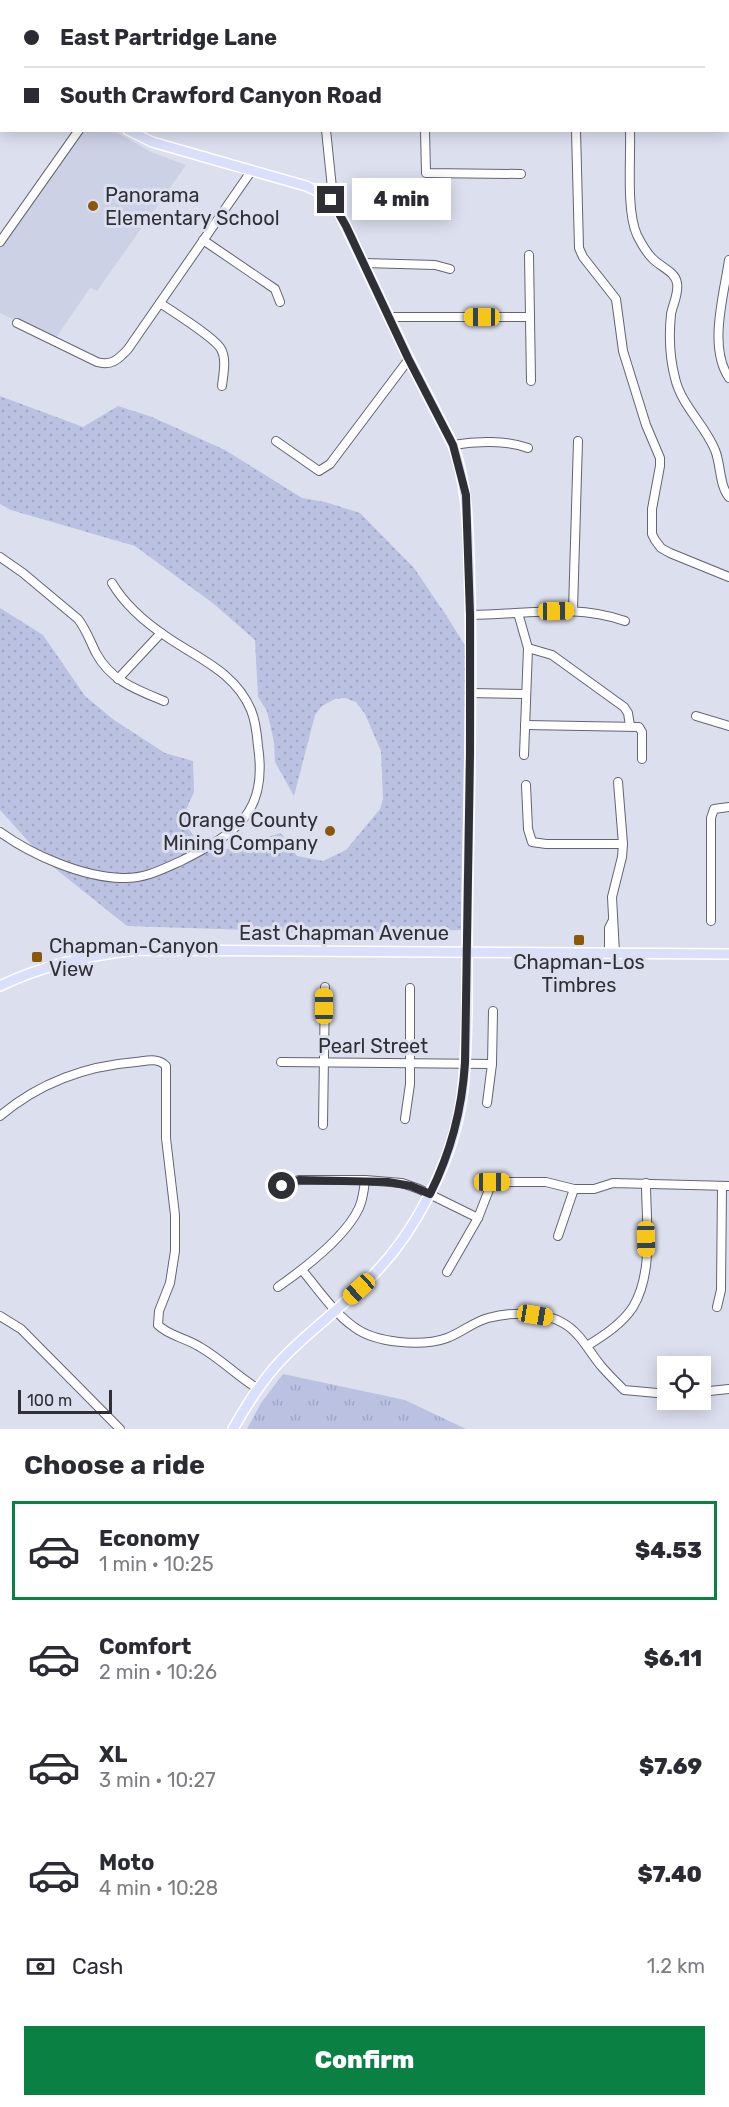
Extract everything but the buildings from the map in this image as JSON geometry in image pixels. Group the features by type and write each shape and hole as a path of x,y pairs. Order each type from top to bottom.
{"main road":[{"path":"132,132 152,142 316,189 328,196 339,212 408,358 453,445 466,495 470,615 467,952 465,1063 455,1132 430,1194 388,1259 369,1280 285,1356 258,1389 233,1429"},
{"name":"East Chapman Avenue","path":"1,982 65,962 137,950 729,954"}],"street":[{"path":"0,242 78,132"},
{"path":"326,132 332,188 328,196"},
{"path":"426,132 426,173 521,174"},
{"path":"576,132 579,248 583,257 616,299 623,351 646,425 660,458 652,509 652,534 661,548 729,577"},
{"path":"630,132 631,208 634,228 652,259 673,274 677,281 671,316 675,381 714,447 725,491 729,497"},
{"path":"17,323 97,362 113,363 128,349 252,170"},
{"path":"202,240 275,289 280,302"},
{"path":"529,255 531,381"},
{"path":"729,260 718,341 721,361 729,378"},
{"path":"364,263 435,265 450,269"},
{"path":"160,303 221,349 224,367 222,386"},
{"path":"389,317 529,317"},
{"path":"276,441 319,471 330,464 408,358"},
{"path":"573,610 578,441"},
{"path":"453,445 503,443 528,448"},
{"path":"0,557 78,619 84,626 103,664 118,679 164,701"},
{"path":"0,832 26,849 54,862 106,877 124,878 157,873 218,842 242,822 254,801 260,776 260,758 252,713 236,685 224,673 161,633 125,602 112,583"},
{"path":"470,615 573,610 608,615 625,621"},
{"path":"518,613 528,648 524,755"},
{"path":"118,679 161,633"},
{"path":"528,648 552,655 624,706 628,713 630,726"},
{"path":"470,693 526,694"},
{"path":"696,716 729,726"},
{"path":"525,725 630,726 641,729 642,759"},
{"path":"612,953 615,927 612,922 612,897 622,857 618,782"},
{"path":"526,785 528,829 532,842 622,844"},
{"path":"711,921 711,818 714,809 729,807"},
{"path":"323,1125 325,987"},
{"path":"405,1119 410,1084 410,988"},
{"path":"487,1103 492,1064 493,1011"},
{"path":"0,1116 39,1089 75,1072 124,1063 157,1060 164,1064 166,1138 175,1215 175,1251 170,1283 157,1319 158,1325 163,1330 208,1352 237,1376 258,1389"},
{"name":"Pearl Street","path":"281,1062 492,1064"},
{"path":"282,1186 299,1180 365,1180 402,1184 430,1194 478,1218"},
{"path":"278,1287 302,1270 347,1226 358,1209 365,1180"},
{"path":"447,1272 478,1218 492,1182 546,1182 574,1190 594,1189 613,1183 726,1186 721,1290 717,1307"},
{"path":"587,1346 622,1320 632,1308 642,1287 647,1257 646,1183"},
{"path":"558,1236 574,1190"},
{"path":"302,1270 336,1310 356,1329 372,1336 420,1343 448,1337 488,1318 508,1315 542,1316 563,1322 573,1330 602,1367 624,1390 657,1393"},
{"path":"0,1316 21,1329 120,1429"},
{"path":"711,1391 729,1389"}],"shaded area":[{"name":"Panorama Elementary School","path":"80,132 116,132 151,152 186,165 97,291 90,288 55,339 0,313 0,246"}],"green space":[{"path":"0,396 83,427 118,406 152,417 225,450 302,498 325,502 360,513 414,568 466,647 461,930 337,933 127,926 47,862 0,810 0,608 43,635 85,696 114,720 165,753 193,761 194,792 185,812 188,828 196,839 217,852 281,833 297,856 323,861 346,850 380,809 383,799 381,751 365,714 356,702 345,698 335,699 322,706 315,715 294,796 275,762 274,742 267,711 258,697 255,640 214,604 135,546 11,510 0,504"},
{"path":"283,1374 405,1400 466,1429 247,1429 261,1403"}],"place":[{"name":"Panorama Elementary School","path":"93,206"},
{"name":"Orange County Mining Company","path":"330,831"},
{"name":"Chapman-Los Timbres","path":"579,940"},
{"name":"Chapman-Canyon View","path":"37,957"}],"route":[{"path":"282,1186 299,1180 365,1180 402,1184 430,1194 455,1132 465,1063 470,830 470,615 466,495 453,445 408,358 346,226 331,200"}]}
